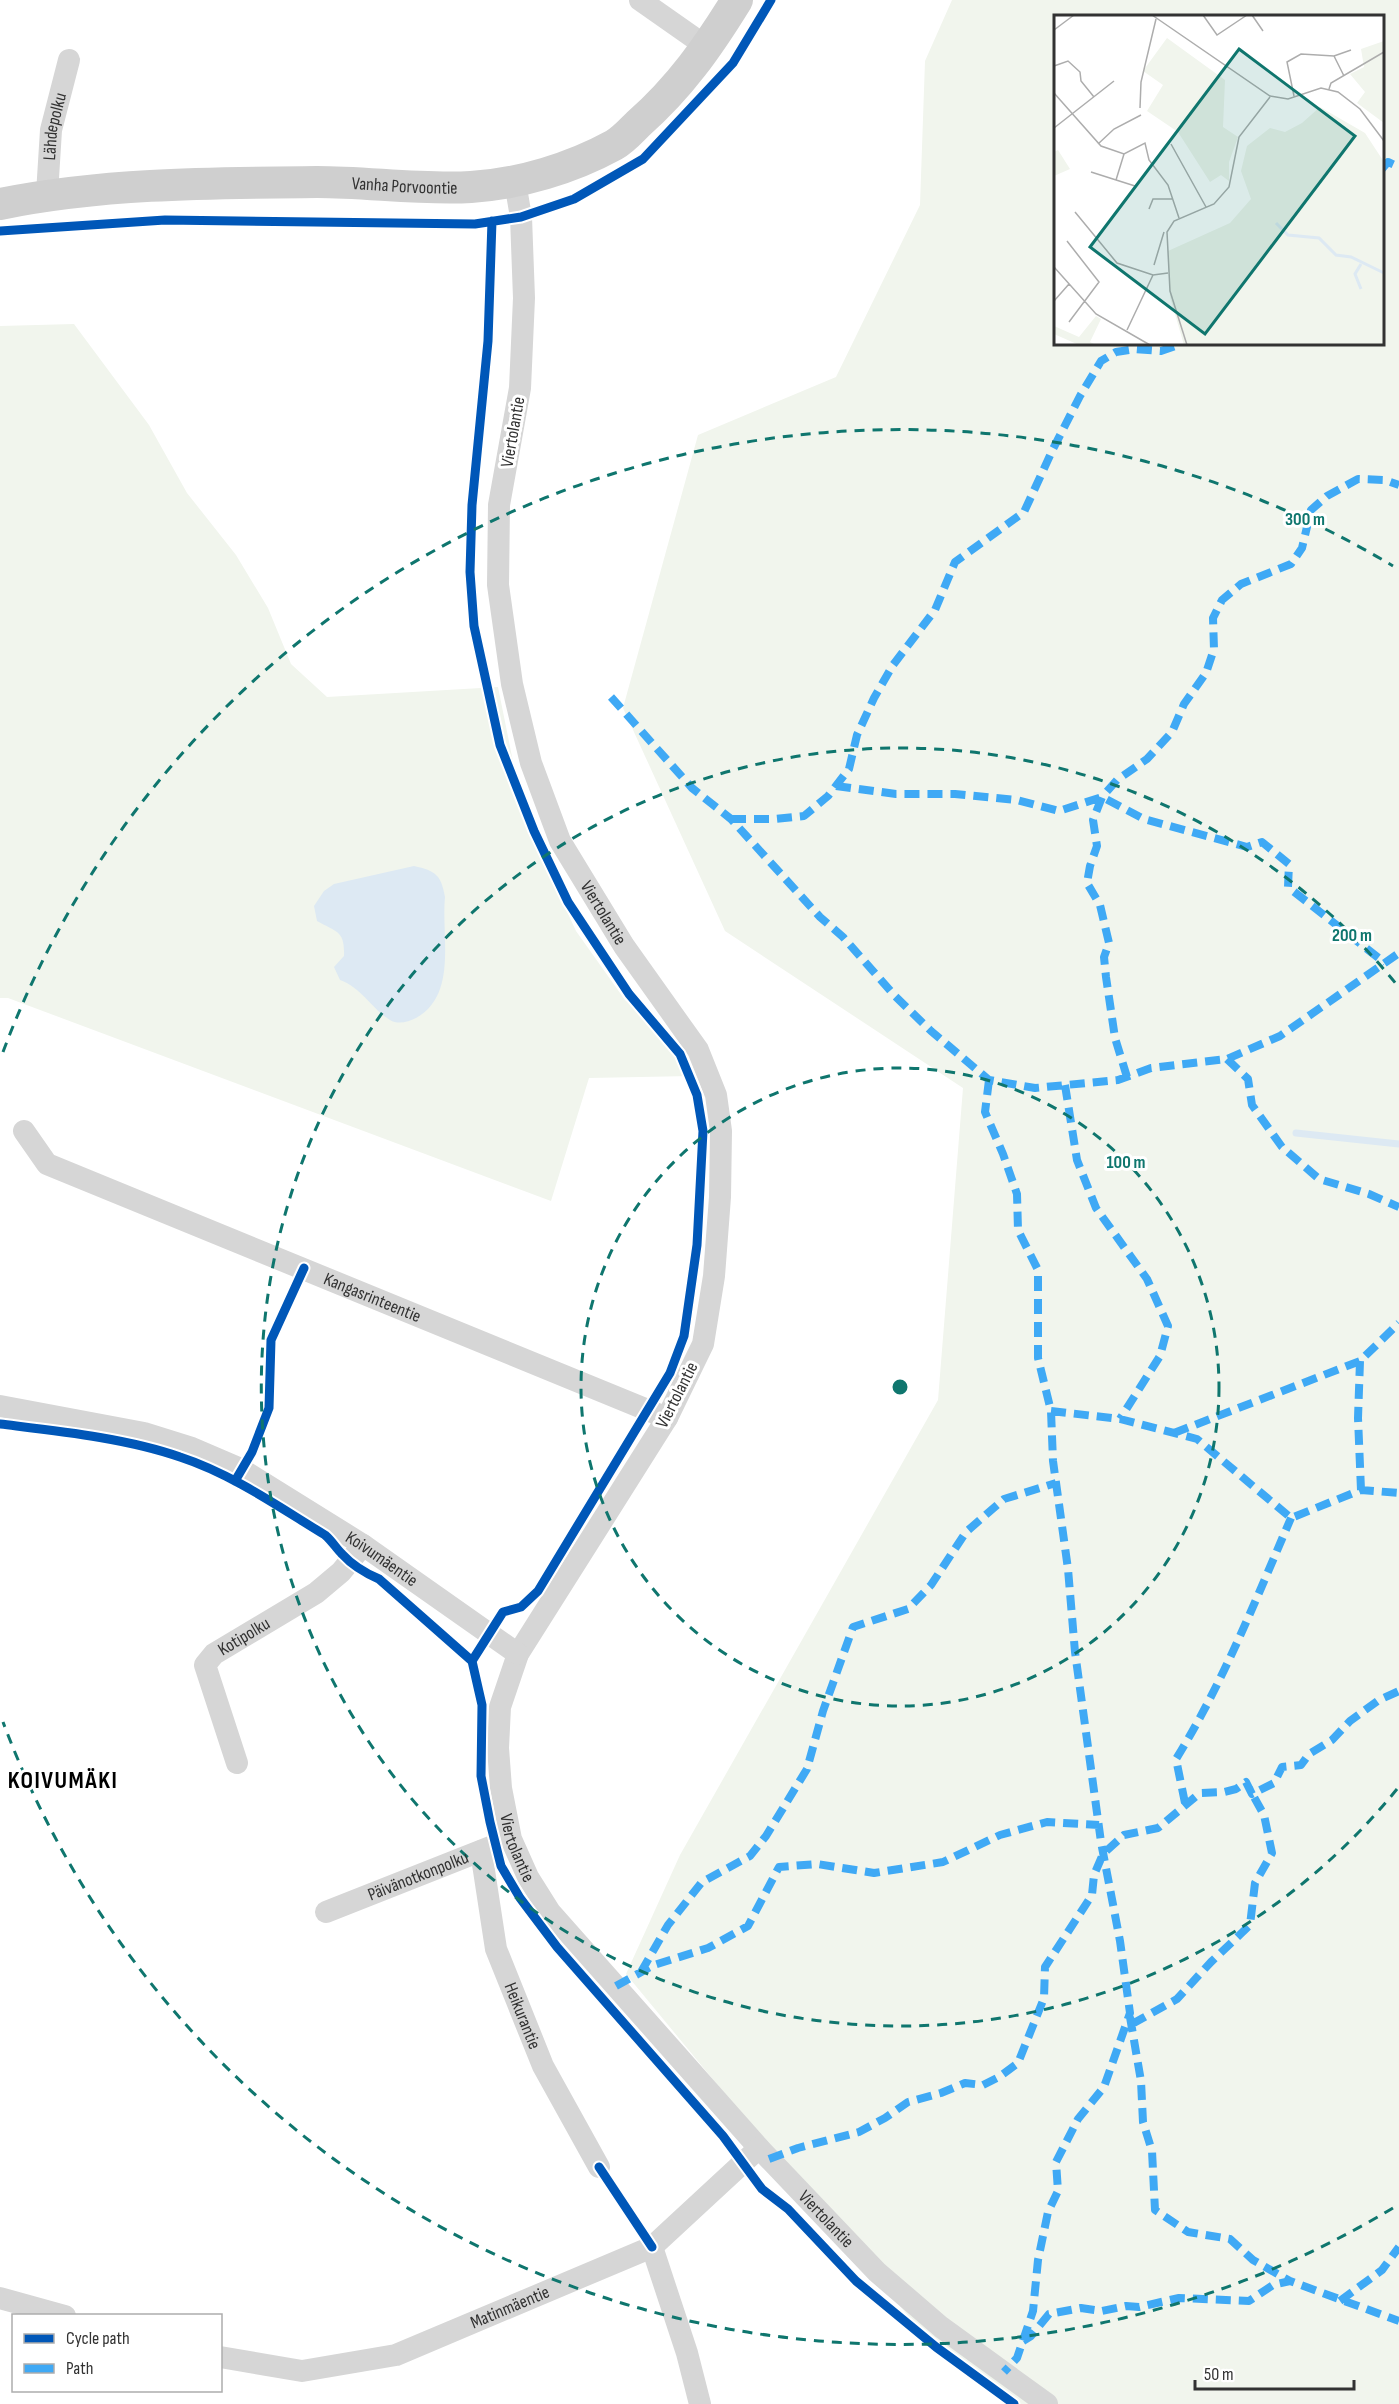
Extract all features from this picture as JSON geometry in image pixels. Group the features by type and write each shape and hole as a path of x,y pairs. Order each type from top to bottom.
{"main road":[{"name":"Vanha Porvoontie","path":"0,204 47,194 153,185 319,182 471,187 515,182 570,165 616,144 667,98 707,47 737,0"}],"street":[{"path":"640,0 707,47"},
{"name":"Lähdepolku","path":"47,194 51,130 69,60"},
{"name":"Viertolantie","path":"515,182 521,217 524,298 520,388 499,505 498,585 512,684 531,763 560,841 624,946 698,1050 717,1095 722,1131 714,1276 703,1344 668,1418 518,1654 500,1707 498,1748 501,1788 512,1839 528,1877 550,1912 759,2148 877,2272 941,2327 1047,2404"},
{"name":"Kangasrinteentie","path":"24,1131 47,1164 668,1418"},
{"name":"Koivumäentie","path":"0,1406 144,1433 192,1448 241,1469 363,1545 518,1654"},
{"name":"Kotipolku","path":"237,1763 205,1665 214,1654 316,1593 341,1572 363,1545"},
{"name":"Päivänotkonpolku","path":"326,1912 512,1839"},
{"name":"Heikurantie","path":"482,1851 496,1949 543,2066 598,2168"},
{"name":"Matinmäentie","path":"222,2357 302,2371 396,2355 652,2247 759,2148"},
{"path":"652,2247 687,2353 700,2404"},
{"path":"0,2298 58,2314"}],"shaded area":[{"path":"952,0 1399,0 1399,2404 1014,2404 914,2323 626,1974 680,1855 938,1400 963,1088 725,931 623,708 698,435 836,377 920,205 925,61"},
{"path":"74,324 149,425 187,493 236,555 268,608 291,664 327,697 498,687 525,821 576,931 625,1000 663,1033 692,1076 589,1078 551,1201 8,998 0,998 0,326"},
{"path":"414,866 432,872 442,884 445,897 445,964 438,995 429,1008 416,1018 396,1022 383,1015 354,988 340,980 334,967 344,956 343,941 338,933 317,921 314,906 324,891 334,884"}],"waterway":[{"path":"1296,1133 1399,1144"}],"marked path":[{"path":"1384,167 1388,162 1399,167"},
{"path":"731,819 804,816 828,796 849,769 857,735 874,698 893,665 935,610 955,562 1024,512 1080,396 1101,361 1116,352 1135,349 1161,351 1178,345"},
{"path":"1127,1077 1115,1038 1106,977 1104,957 1109,943 1100,905 1087,883 1097,846 1093,820 1102,797 1117,780 1147,759 1172,732 1184,704 1206,673 1214,649 1213,618 1222,600 1241,584 1291,564 1302,548 1311,510 1327,496 1358,479 1385,480 1399,485"},
{"path":"611,697 692,788 731,819 820,917 843,937 895,996 931,1031 989,1080 1035,1088 1118,1080 1151,1068 1227,1059 1280,1036 1399,953"},
{"path":"836,786 896,794 955,794 1017,800 1059,811 1102,797 1144,819 1247,847 1262,842 1289,864 1288,887 1385,963"},
{"path":"1227,1059 1248,1079 1252,1105 1282,1147 1319,1179 1369,1194 1399,1207"},
{"path":"989,1080 985,1112 1017,1194 1018,1230 1038,1270 1038,1358 1051,1411 1053,1461 1068,1569 1075,1652 1101,1842 1120,1941 1130,2013 1104,2087 1078,2119 1056,2162 1058,2191 1048,2212 1038,2260 1033,2311 1017,2358 1004,2372"},
{"path":"1065,1085 1077,1160 1096,1208 1147,1279 1168,1326 1160,1356 1120,1419"},
{"path":"1174,1433 1360,1361 1399,1323"},
{"path":"1360,1361 1358,1418 1361,1490"},
{"path":"1051,1411 1120,1419 1197,1439 1291,1518 1361,1490 1399,1493"},
{"path":"641,1972 668,1925 702,1882 750,1856 766,1836 807,1769 823,1711 853,1627 908,1609 931,1585 966,1532 1004,1499 1056,1483"},
{"path":"1185,1803 1176,1759 1224,1671 1291,1518"},
{"path":"769,2159 798,2148 859,2132 908,2102 941,2093 965,2083 983,2085 1018,2063 1044,1998 1045,1967 1092,1895 1094,1875 1103,1854 1124,1835 1158,1828 1200,1793 1224,1792 1236,1789 1246,1782 1252,1794 1274,1783 1282,1767 1301,1765 1309,1754 1332,1740 1350,1721 1379,1700 1399,1691"},
{"path":"1132,2024 1177,1999 1250,1925 1255,1883 1272,1853 1264,1815 1249,1788"},
{"path":"616,1986 654,1965 708,1948 748,1926 779,1867 817,1864 874,1873 943,1862 1000,1835 1047,1822 1099,1825"},
{"path":"1130,2017 1141,2081 1143,2122 1152,2151 1155,2210 1188,2232 1230,2239 1253,2260 1290,2281"},
{"path":"1340,2301 1382,2270 1399,2247"},
{"path":"1023,2341 1031,2336 1049,2314 1081,2308 1102,2311 1126,2306 1139,2307 1179,2298 1249,2301 1273,2285 1290,2281 1399,2321"}],"cycle path":[{"path":"0,231 165,220 475,224 521,217 574,199 643,159 733,63 771,0"},
{"path":"0,1424 91,1436 137,1445 159,1450 218,1472 325,1535 350,1562 379,1579 472,1661 503,1612 521,1607 538,1591 670,1373 684,1336 697,1245 703,1131 697,1095 680,1054 629,994 568,902 534,831 500,745 474,626 470,572 472,505 488,341 492,221"},
{"path":"235,1481 252,1452 269,1408 271,1340 304,1268"},
{"path":"472,1661 482,1705 481,1776 490,1822 501,1866 520,1898 557,1947 723,2136 762,2189 788,2209 856,2281 936,2347 1014,2404"},
{"path":"599,2167 652,2247"}],"district":[{"name":"KOIVUMÄKI","path":"63,1780"}]}
